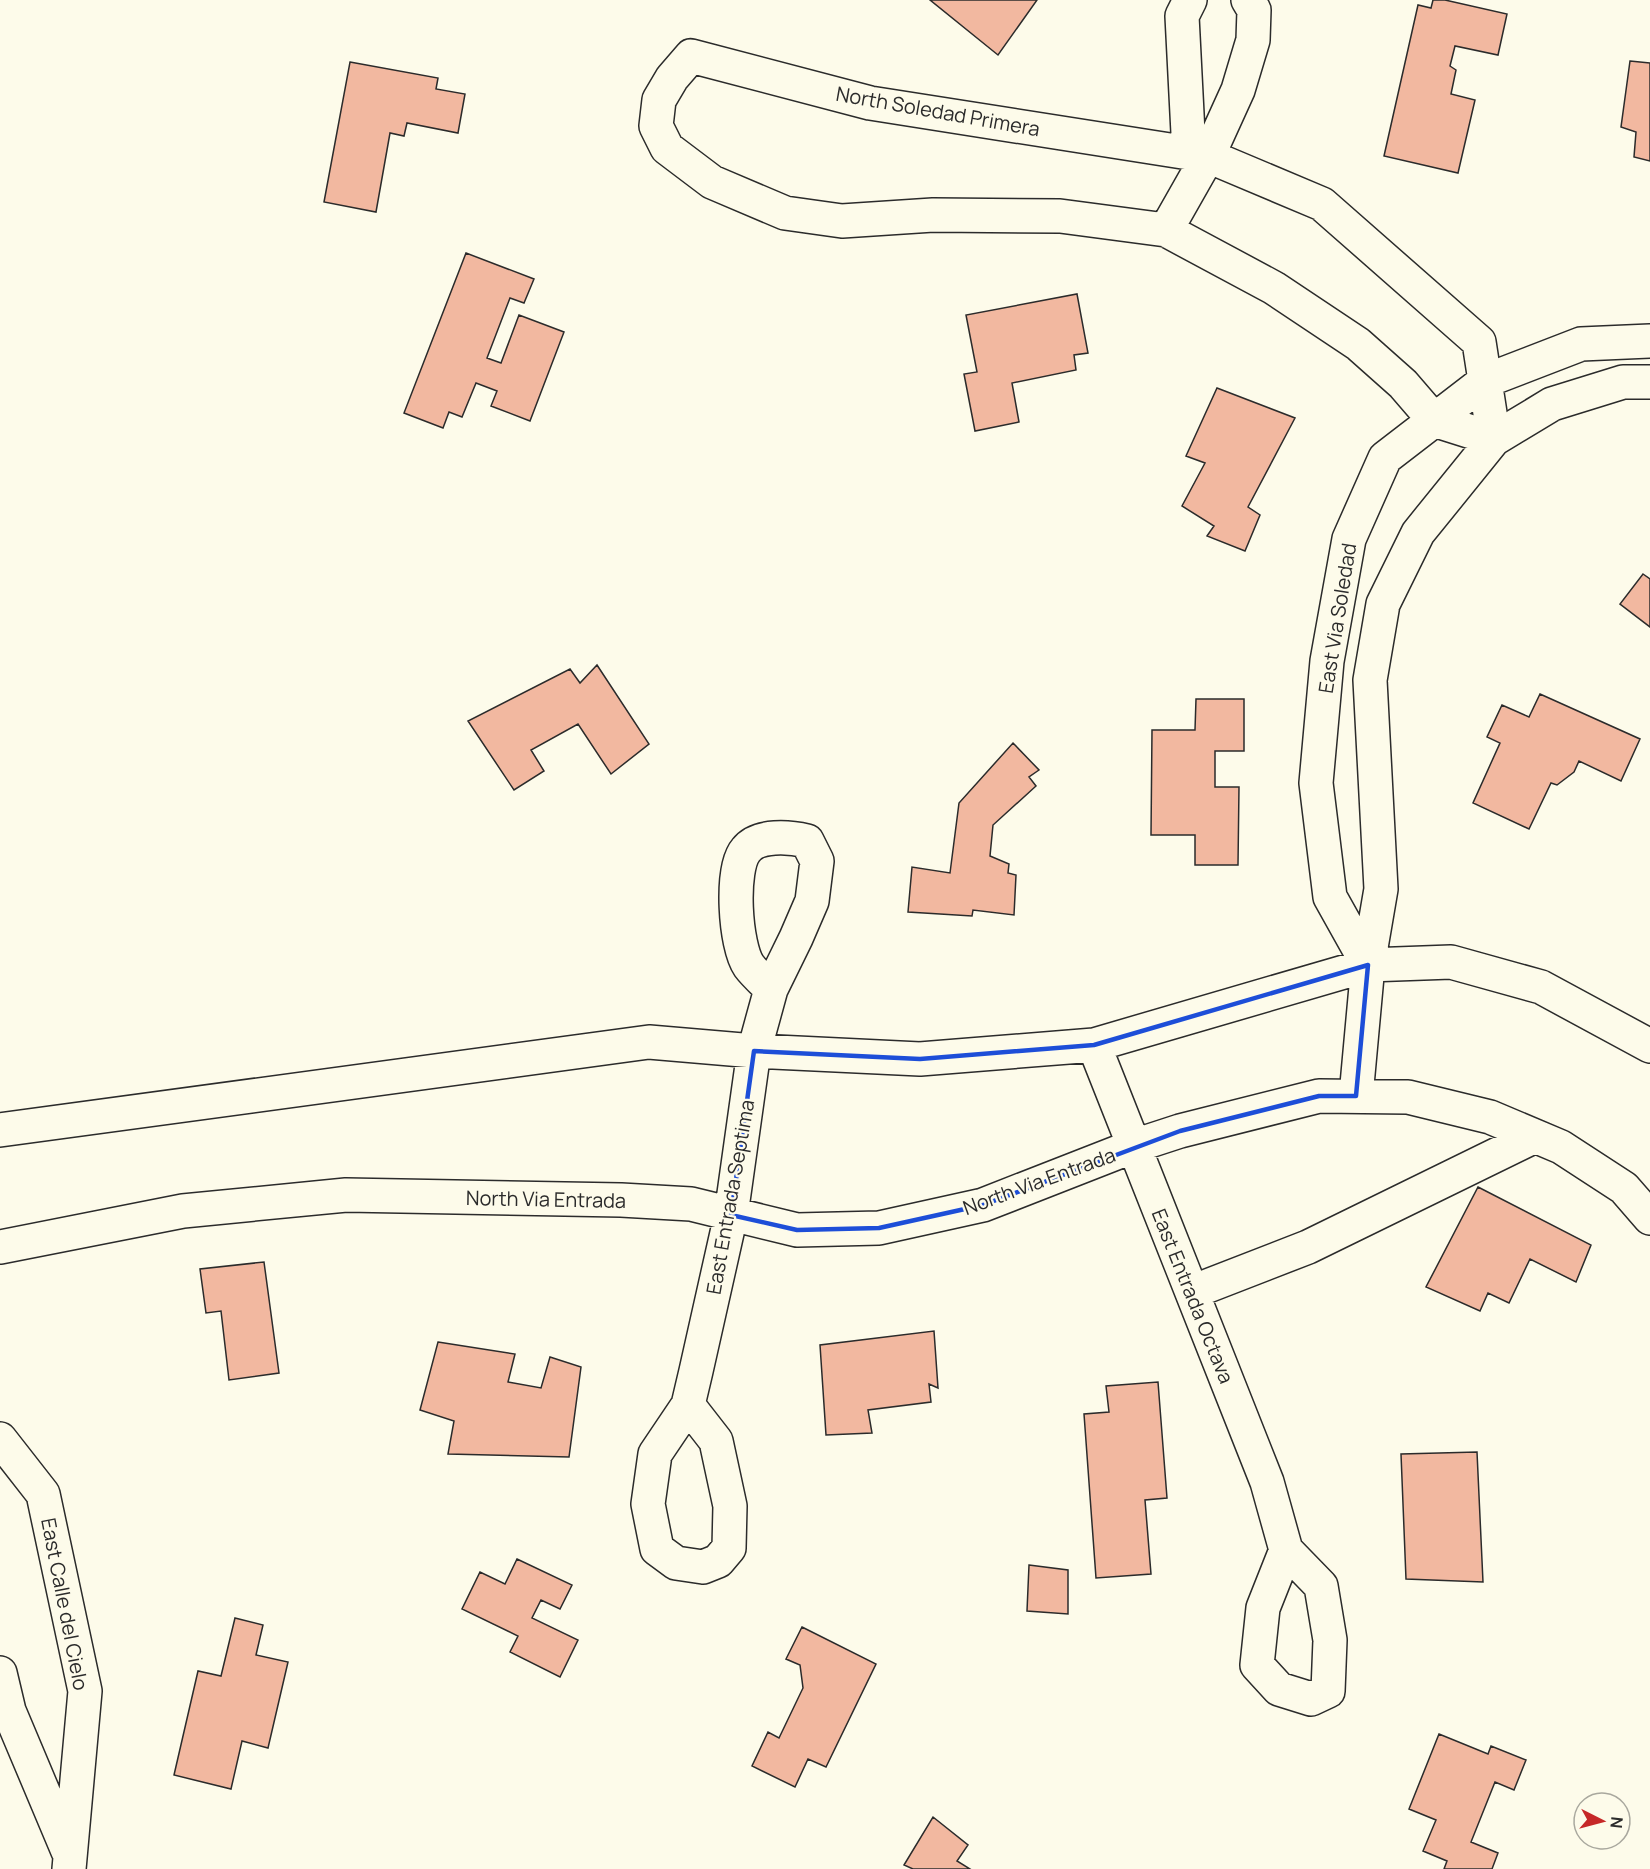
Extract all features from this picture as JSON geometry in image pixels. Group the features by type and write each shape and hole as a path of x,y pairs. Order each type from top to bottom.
{"street":[{"path":"1190,0 1182,16 1199,155"},
{"path":"1248,0 1254,10 1253,40 1238,90 1199,155 1166,230 1274,288 1358,344 1403,384 1434,420 1494,439"},
{"name":"North Soledad Primera","path":"1166,230 1060,216 933,215 842,221 785,213 712,182 667,148 656,126 659,100 672,78 691,56 870,103 1199,155 1322,204 1479,342 1494,439"},
{"name":"East Via Soledad","path":"1368,965 1330,897 1316,783 1327,661 1349,539 1385,458 1485,381 1581,344 1650,341"},
{"path":"1356,1096 1368,965 1381,889 1370,680 1383,604 1418,533 1494,439 1552,404 1623,382 1650,382"},
{"path":"0,1130 649,1042 920,1059 1094,1045 1368,965 1451,962 1541,987 1650,1046"},
{"name":"East Entrada Septima","path":"688,1405 731,1215 754,1050 771,989"},
{"name":"East Entrada Octava","path":"1094,1045 1267,1482 1286,1550"},
{"name":"North Via Entrada","path":"0,1247 183,1210 346,1195 621,1200 691,1204 797,1230 879,1228 983,1205 1134,1146 1179,1131 1319,1096 1408,1097 1490,1117 1561,1147 1623,1188 1650,1218"},
{"path":"1192,1292 1308,1247 1535,1136"},
{"name":"East Calle del Cielo","path":"0,1439 43,1494 85,1691 70,1862"},
{"name":"East Calle del Cielo","path":"0,1674 9,1711 70,1862"}],"highlighted area":[{"path":"1368,965 1356,1096 1319,1096 1180,1131 983,1205 879,1228 797,1230 731,1215 754,1051 920,1059 1094,1045"}],"building":[{"path":"930,0 1037,0 998,55"},
{"path":"1433,0 1445,0 1507,14 1498,55 1455,46 1450,66 1456,70 1451,94 1475,100 1458,173 1384,156 1418,5 1431,8"},
{"path":"1630,61 1650,63 1650,161 1634,157 1636,132 1621,127"},
{"path":"350,62 438,78 436,89 465,94 458,133 407,123 404,136 390,133 376,212 324,202"},
{"path":"466,253 534,279 524,303 510,298 487,358 501,363 519,315 564,332 530,421 491,406 497,391 476,383 462,417 449,412 443,428 404,413"},
{"path":"1077,294 1088,353 1074,355 1076,370 1012,383 1019,422 975,431 964,374 977,372 966,315"},
{"path":"1217,388 1295,418 1248,507 1260,515 1245,551 1207,536 1214,526 1182,506 1205,463 1186,456"},
{"path":"1643,574 1650,579 1650,627 1620,604"},
{"path":"597,665 649,744 611,774 578,724 531,750 544,771 514,790 468,721 570,669 580,683"},
{"path":"1540,694 1640,739 1621,781 1579,761 1574,772 1557,785 1551,783 1529,829 1473,803 1500,743 1487,737 1502,705 1529,717"},
{"path":"1196,699 1244,699 1244,751 1215,751 1215,787 1239,787 1238,865 1195,865 1195,835 1151,835 1152,730 1195,730"},
{"path":"1013,743 1039,770 1029,777 1036,786 993,825 990,856 1009,864 1008,873 1016,875 1014,915 973,910 972,916 908,912 912,867 950,873 959,803"},
{"path":"1478,1187 1591,1245 1576,1282 1530,1259 1509,1303 1488,1293 1480,1311 1426,1287"},
{"path":"264,1262 279,1373 229,1380 221,1311 206,1313 200,1269"},
{"path":"934,1331 938,1388 929,1384 931,1402 868,1410 872,1433 826,1435 820,1345"},
{"path":"438,1342 515,1354 508,1382 541,1388 550,1357 581,1367 569,1457 448,1454 454,1421 420,1410"},
{"path":"1158,1382 1167,1498 1145,1500 1151,1574 1096,1578 1084,1414 1109,1412 1106,1386"},
{"path":"1477,1452 1483,1582 1406,1579 1401,1454"},
{"path":"517,1559 572,1585 560,1609 541,1600 532,1618 578,1640 560,1677 510,1652 518,1636 462,1609 480,1572 505,1584"},
{"path":"1029,1565 1068,1570 1068,1614 1027,1611"},
{"path":"235,1618 263,1625 256,1655 288,1662 268,1748 242,1741 231,1789 174,1775 198,1671 221,1676"},
{"path":"802,1627 876,1664 826,1767 808,1759 795,1787 752,1766 768,1732 779,1738 803,1688 800,1665 786,1659"},
{"path":"1439,1734 1488,1754 1491,1746 1526,1760 1514,1790 1495,1782 1471,1842 1498,1853 1492,1869 1444,1869 1447,1861 1423,1851 1436,1820 1409,1809"},
{"path":"933,1817 968,1845 957,1861 970,1869 913,1869 904,1865"}]}
